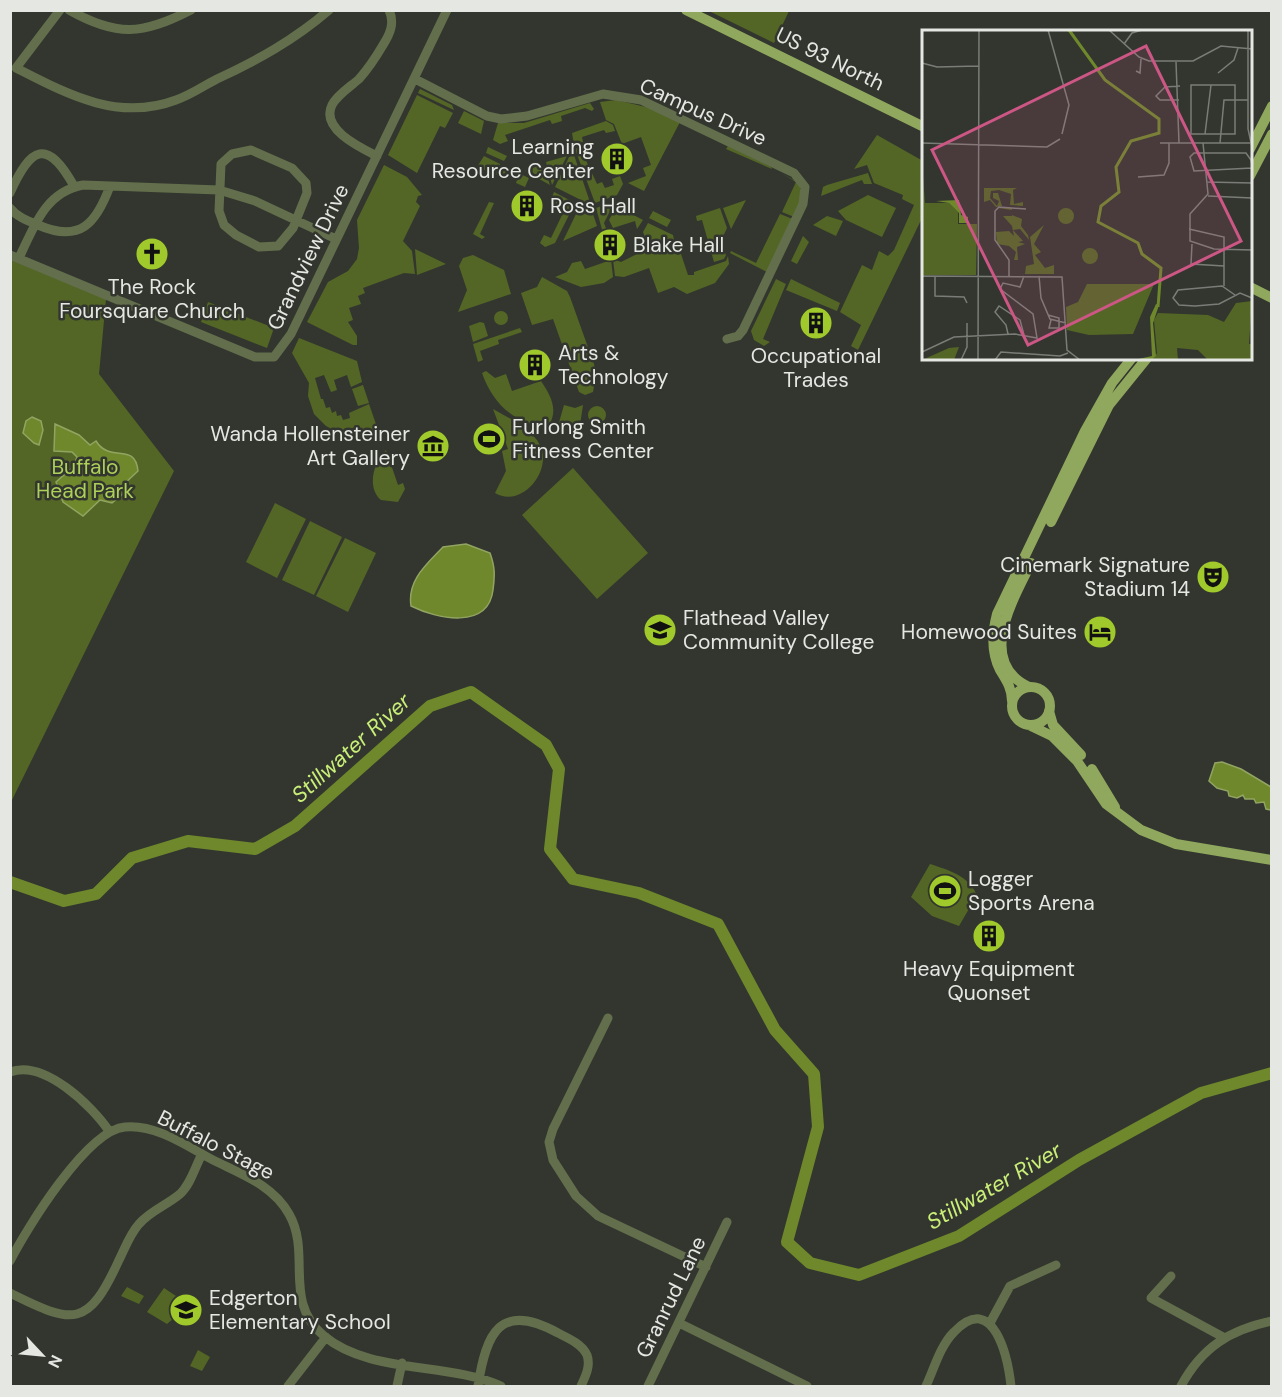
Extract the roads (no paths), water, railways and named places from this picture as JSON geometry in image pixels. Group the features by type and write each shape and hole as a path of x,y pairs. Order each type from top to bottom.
{"main road":[{"name":"US 93 North","path":"686,10 922,126"},
{"path":"1252,147 1272,106"},
{"path":"1252,174 1272,134"},
{"path":"1252,288 1272,298"},
{"path":"1130,360 1112,383 1085,431 998,614 994,626 994,655 1010,688 1011,709 1016,719 1046,732 1062,745 1084,770 1106,804 1141,830 1165,841 1272,860"},
{"path":"1029,725 1043,721 1050,704 1045,693 1029,687 1014,676 1005,658 1002,640 1005,616 1103,416 1120,389 1145,360"},
{"path":"1012,701 1018,691 1029,687"},
{"path":"1049,711 1053,725 1092,769 1116,810"}],"street":[{"path":"60,10 16,68 92,103 119,108 152,107 191,94 277,50 329,10"},
{"path":"69,10 108,29 131,31 155,26 191,10"},
{"path":"377,156 344,136 332,122 330,111 334,101 366,71 387,40 392,27 389,10"},
{"name":"Grandview Drive","path":"15,256 255,357 268,359 283,348 447,10"},
{"name":"Campus Drive","path":"415,79 487,116 501,119 527,116 603,94 641,100 794,173 805,187 803,204 743,330 738,336 727,339"},
{"path":"241,150 262,153 297,171 306,183 307,193 296,220 282,244 269,249 236,235 224,225 219,212 219,171 228,156 241,150"},
{"path":"10,193 24,165 41,155 50,155 58,160 74,186"},
{"path":"15,256 53,199 74,186 219,190 255,201 336,239"},
{"path":"10,208 35,224 58,233 76,231 96,217 110,186"},
{"path":"608,1018 553,1129 549,1142 553,1160 576,1196 598,1216 706,1267"},
{"path":"10,1072 22,1069 33,1071 76,1094 96,1112 109,1131 86,1150 27,1232 10,1262"},
{"name":"Buffalo Stage","path":"109,1131 125,1127 148,1129 265,1187 285,1207 295,1227 299,1241 298,1278 301,1301 311,1321 326,1337 353,1353 501,1386"},
{"path":"10,1293 46,1311 60,1315 81,1312 94,1305 104,1293 140,1222 183,1190 202,1154"},
{"name":"Granrud Lane","path":"648,1386 727,1222"},
{"path":"990,1323 1010,1286 1056,1265"},
{"path":"1171,1276 1151,1298 1223,1337"},
{"path":"479,1382 487,1346 495,1332 507,1322 524,1319 556,1332 584,1350 588,1365 581,1386"},
{"path":"926,1386 943,1348 954,1332 966,1323 979,1319 990,1323 1004,1347 1011,1386"},
{"path":"1182,1386 1194,1367 1223,1337 1245,1327 1272,1321"},
{"path":"679,1323 807,1386"},
{"path":"288,1386 326,1337"},
{"path":"397,1386 402,1363"}],"waterway":[{"name":"Stillwater River","path":"10,882 64,901 96,894 132,858 188,841 255,849 295,826 430,706 471,692 546,745 559,769 550,849 573,879 639,893 718,924 775,1030 814,1074 818,1127 787,1242 810,1263 859,1275 959,1236 1079,1160 1201,1093 1272,1073"}],"place":[{"name":"Learning Resource Center","path":"617,159"},
{"name":"Ross Hall","path":"527,206"},
{"name":"Blake Hall","path":"610,245"},
{"name":"The Rock Foursquare Church","path":"152,254"},
{"name":"Occupational Trades","path":"816,323"},
{"name":"Arts & Technology","path":"535,365"},
{"name":"Furlong Smith Fitness Center","path":"489,439"},
{"name":"Wanda Hollensteiner Art Gallery","path":"433,446"},
{"name":"Cinemark Signature Stadium 14","path":"1213,577"},
{"name":"Flathead Valley Community College","path":"660,630"},
{"name":"Homewood Suites","path":"1100,632"},
{"name":"Logger Sports Arena","path":"945,891"},
{"name":"Heavy Equipment Quonset","path":"989,936"},
{"name":"Edgerton Elementary School","path":"186,1310"}],"park label":[{"name":"Buffalo Head Park","path":"85,479"}]}
